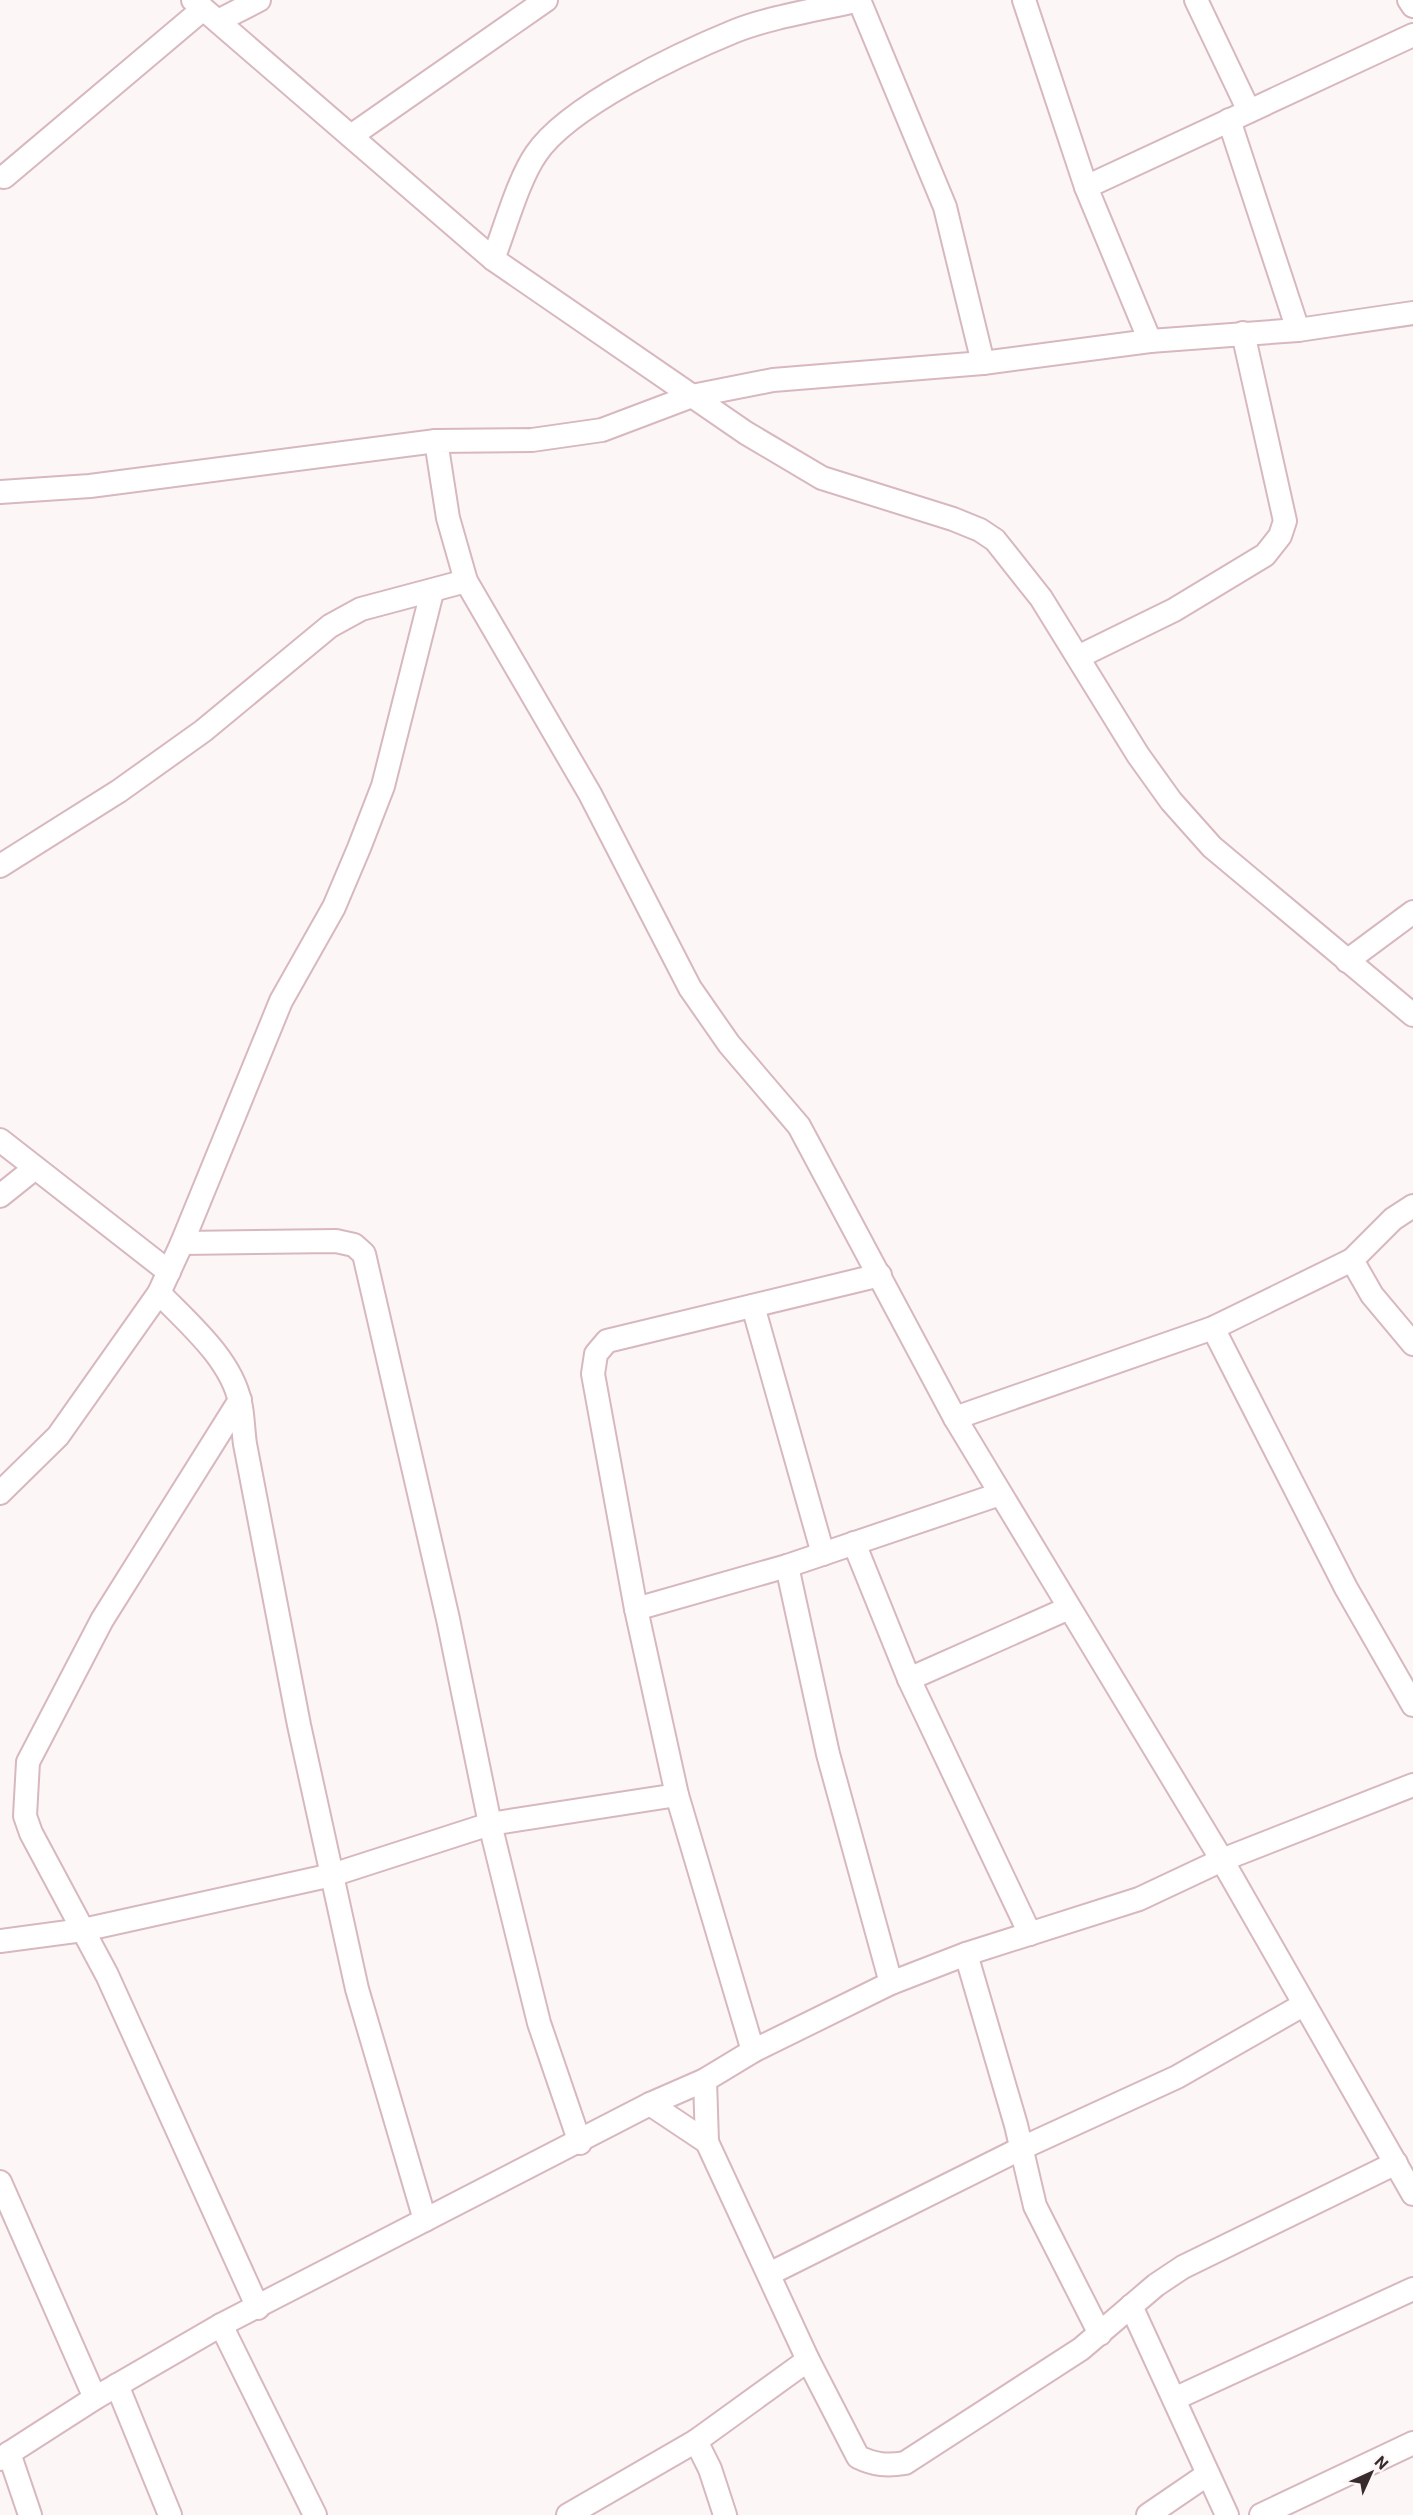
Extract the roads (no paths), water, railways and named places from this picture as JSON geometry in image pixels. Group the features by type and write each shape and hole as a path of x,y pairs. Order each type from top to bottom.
{"street":[{"path":"4,177 205,10 259,0"},
{"path":"351,136 546,0"},
{"path":"493,259 522,180 536,154 561,126 608,94 737,31 859,0 945,207 983,363"},
{"path":"1024,0 1086,187 1150,341"},
{"path":"1196,0 1239,115 1298,330"},
{"path":"1409,0 1413,6"},
{"path":"205,10 493,259 746,433 822,478 953,519 980,530 995,540 1041,598 1138,755 1191,824 1212,847 1413,1015"},
{"path":"1086,187 1413,35"},
{"path":"0,492 90,486 436,441 532,440 602,430 692,396 773,380 983,363 1150,341 1298,330 1413,313"},
{"path":"1078,657 1174,610 1265,555 1280,536 1285,521 1243,333"},
{"path":"436,441 448,518 466,581 590,794 690,988 729,1044 800,1126 955,1418 1222,1860 1413,2194"},
{"path":"0,866 119,791 203,731 330,626 361,609 432,592 466,581"},
{"path":"0,1493 58,1436 164,1282 280,1001 334,907 379,796 432,592"},
{"path":"1347,961 1413,912"},
{"path":"0,1140 164,1282 226,1370 240,1400 245,1444 299,1725 357,1989 425,2220"},
{"path":"0,1196 35,1168"},
{"path":"955,1418 1213,1328 1352,1260 1393,1219 1413,1206"},
{"path":"182,1243 336,1241 354,1245 364,1254 448,1619 490,1824 539,2023 580,2143"},
{"path":"1352,1260 1372,1295 1413,1344"},
{"path":"753,2051 677,1795 636,1609 593,1374 596,1354 607,1341 880,1275"},
{"path":"753,1305 823,1554"},
{"path":"1213,1328 1346,1588 1413,1705"},
{"path":"240,1400 102,1620 28,1762 25,1816 31,1833 84,1930 168,2106 258,2308"},
{"path":"636,1609 787,1566 1000,1494"},
{"path":"854,1544 909,1679 1030,1934"},
{"path":"787,1566 828,1754 891,1983"},
{"path":"909,1679 1069,1608"},
{"path":"30,2515 5,2456 95,2398 221,2325 580,2143 650,2104 705,2080 753,2051 891,1983 966,1954 1139,1899 1222,1860 1413,1785"},
{"path":"0,1941 84,1930 332,1875 490,1824 677,1795"},
{"path":"966,1954 1022,2148 1035,2206 1100,2334"},
{"path":"769,2274 1022,2148 1177,2077 1303,2005"},
{"path":"705,2080 707,2142 808,2360 858,2457 872,2464 886,2466 905,2463 931,2448 1100,2334 1131,2306 1183,2267 1396,2163"},
{"path":"650,2104 707,2142"},
{"path":"0,2182 95,2398"},
{"path":"1174,2399 1413,2289"},
{"path":"1131,2306 1227,2515"},
{"path":"221,2325 315,2515"},
{"path":"568,2515 696,2441 808,2360"},
{"path":"117,2385 170,2515"},
{"path":"696,2441 710,2469 725,2515"},
{"path":"1261,2515 1413,2443"},
{"path":"1148,2515 1208,2474"}]}
